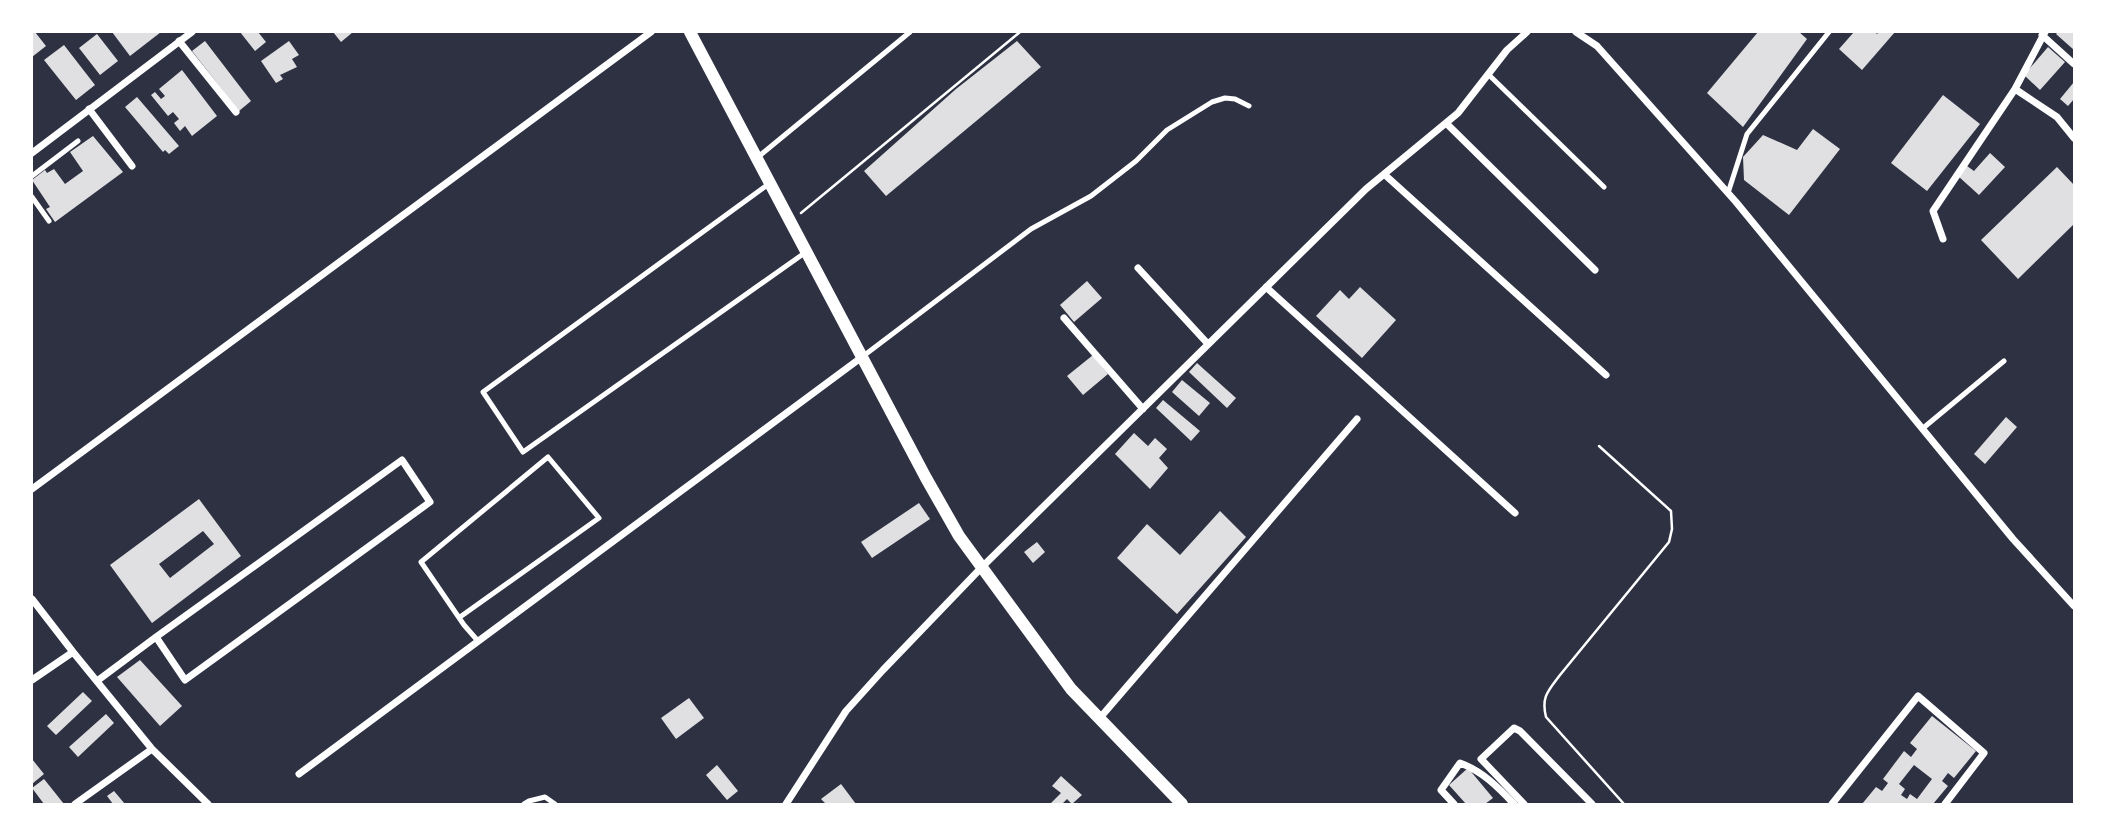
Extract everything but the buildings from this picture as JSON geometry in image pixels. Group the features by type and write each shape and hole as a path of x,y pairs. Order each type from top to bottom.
{"street":[{"path":"32,153 192,32"},
{"path":"32,489 651,32"},
{"path":"690,32 933,490 981,568 1070,689 1182,804"},
{"path":"791,802 846,711 981,568 1384,174 1458,113 1507,50 1527,32"},
{"path":"1576,32 1597,46 1728,193 2012,539 2074,606"},
{"path":"1943,239 1933,211 2015,89 2041,33 2074,62"},
{"path":"179,41 236,112"},
{"path":"2015,89 2057,117 2074,138"},
{"path":"89,109 132,166"},
{"path":"1446,123 1594,270"},
{"path":"1384,174 1606,375"},
{"path":"1138,268 1208,344"},
{"path":"1266,287 1515,513"},
{"path":"1064,318 1143,409"},
{"path":"299,774 862,357"},
{"path":"1098,719 1357,419"},
{"path":"97,681 156,637 402,460 430,502 185,680 156,637"},
{"path":"32,599 152,749 208,804"},
{"path":"32,680 74,652"},
{"path":"1832,804 1918,696 1984,753 1945,804"},
{"path":"1524,804 1481,759 1514,728 1592,804"},
{"path":"75,804 152,749"},
{"path":"1454,804 1441,790 1460,763 1475,769 1486,780 1494,783 1514,804"}],"lane":[{"path":"758,157 910,32"},
{"path":"1728,193 1747,134 1829,32"},
{"path":"1488,74 1604,187"},
{"path":"862,357 1031,229 1091,196 1136,161 1167,130 1212,102 1225,98 1235,99 1249,106"},
{"path":"32,176 78,141"},
{"path":"770,183 483,392 523,452 806,252"},
{"path":"32,198 49,220"},
{"path":"1922,429 2004,361"},
{"path":"460,617 599,518 548,457 421,562 460,617 478,641"},
{"path":"524,804 545,797 555,804"}],"path":[{"path":"790,222 1020,32"},
{"path":"1599,446 1671,512 1670,542 1560,675 1545,695 1543,706 1546,718 1624,804"}]}
